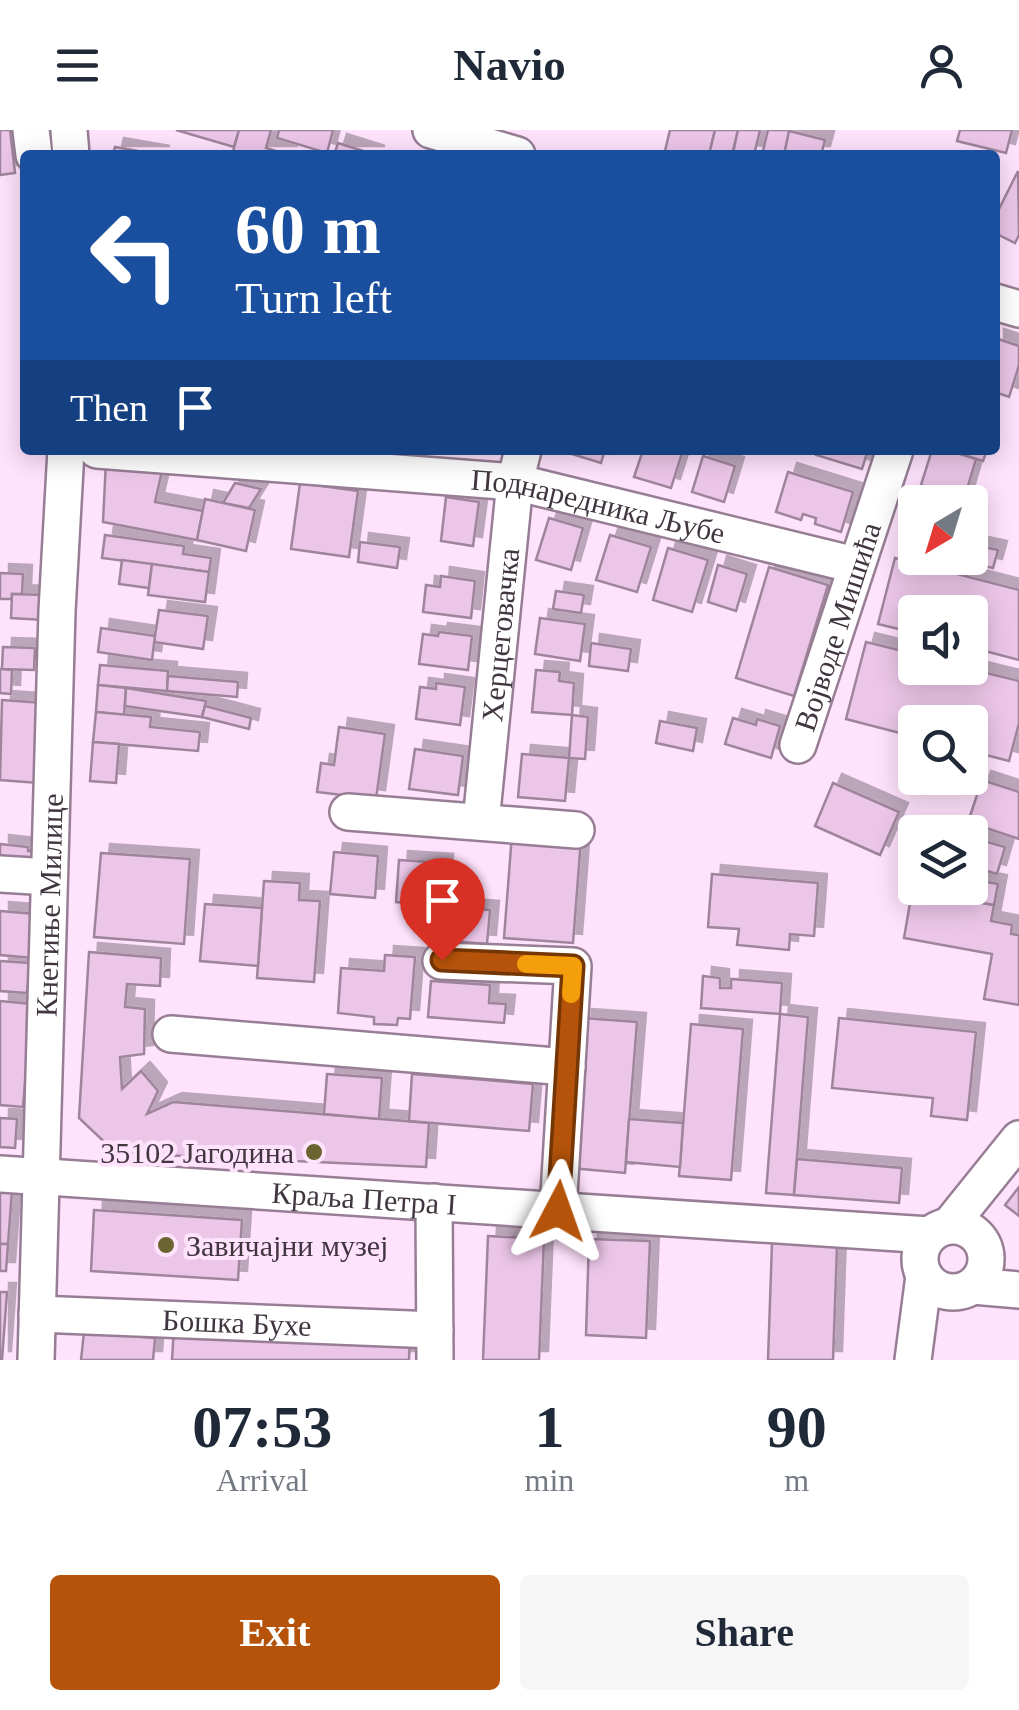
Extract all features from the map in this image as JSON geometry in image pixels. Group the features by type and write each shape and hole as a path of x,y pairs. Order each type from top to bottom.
{"street":[{"path":"431,130 500,150"},
{"name":"Кнегиње Милице","path":"36,1360 66,455"},
{"name":"Поднаредника Љубе","path":"229,455 519,466 855,565"},
{"name":"Војводе Мишића","path":"798,745 893,455"},
{"name":"Херцеговачка","path":"481,822 519,466"},
{"path":"348,812 576,830"},
{"path":"0,874 49,878"},
{"path":"442,960 573,966 558,1211"},
{"path":"172,1034 567,1067"},
{"path":"914,1356 947,1248 996,1168 1019,1139"},
{"name":"Краља Петра I","path":"0,1174 849,1230 947,1248"},
{"path":"434,1202 435,1345"},
{"path":"947,1248 1019,1272"},
{"path":"947,1248 940,1291 1019,1290"},
{"path":"914,1356 985,1268 947,1248"},
{"name":"Бошка Бухе","path":"37,1314 435,1345"}],"building":[{"path":"0,130 10,130 15,173 0,175"},
{"path":"176,130 239,130 234,147"},
{"path":"239,130 271,130 266,148 273,150 233,150"},
{"path":"279,130 333,130 328,150 277,138"},
{"path":"670,130 715,130 710,150 665,150"},
{"path":"715,130 738,130 733,150 710,150"},
{"path":"738,130 760,130 755,150 734,150"},
{"path":"768,130 790,130 785,150 763,150"},
{"path":"960,130 1012,130 1006,153 957,141"},
{"path":"789,131 825,140 822,150 785,150"},
{"path":"338,143 360,150 336,150"},
{"path":"1018,171 1019,235 1015,243 1000,236 1000,207"},
{"path":"1000,340 1019,346 1019,365 1009,397 1000,394"},
{"path":"575,455 603,455 601,463"},
{"path":"641,455 681,455 671,488 634,477"},
{"path":"816,455 866,455 862,469"},
{"path":"930,455 976,459 968,485 921,485"},
{"path":"964,455 985,455 983,461"},
{"path":"703,456 735,466 724,502 692,492"},
{"path":"106,461 162,471 155,502 203,511 197,540 103,522"},
{"path":"788,472 853,492 841,532 815,524 816,518 803,514 801,520 776,512"},
{"path":"235,483 261,489 249,508 223,503"},
{"path":"300,483 358,491 349,557 291,549"},
{"path":"446,497 479,502 473,546 441,541"},
{"path":"205,499 255,510 246,551 197,540"},
{"path":"549,518 583,528 571,570 536,560"},
{"path":"105,535 184,546 183,554 211,558 209,572 102,558"},
{"path":"610,535 651,547 637,592 596,580"},
{"path":"360,542 400,547 397,568 358,562"},
{"path":"668,548 708,560 692,612 653,600"},
{"path":"988,548 998,550 993,568 988,567"},
{"path":"895,558 898,575 961,575 1019,590 1019,660 988,652 988,595 898,595 898,629 878,624"},
{"path":"122,560 152,564 149,588 119,584"},
{"path":"152,564 209,572 205,602 148,595"},
{"path":"718,565 747,574 736,611 708,602"},
{"path":"769,567 828,585 794,696 736,678"},
{"path":"0,573 23,574 22,594 0,599"},
{"path":"441,576 475,581 471,618 423,612 426,585 440,587"},
{"path":"556,591 584,595 581,613 553,609"},
{"path":"12,594 44,595 43,620 11,618"},
{"path":"159,610 208,616 203,649 154,642"},
{"path":"540,618 585,624 580,661 535,654"},
{"path":"101,628 155,636 152,660 98,652"},
{"path":"439,632 472,636 468,670 419,664 423,634 438,636"},
{"path":"866,642 898,650 898,685 988,685 988,673 1019,681 1019,723 1009,761 988,756 988,705 898,705 898,733 846,719"},
{"path":"591,643 631,649 628,671 589,666"},
{"path":"3,647 35,648 34,670 2,669"},
{"path":"100,665 168,671 167,691 98,685"},
{"path":"0,669 12,670 11,694 0,693"},
{"path":"536,670 560,672 559,681 574,683 572,715 532,712"},
{"path":"168,676 238,682 237,697 167,691"},
{"path":"436,683 465,687 460,725 416,719 420,687 436,689"},
{"path":"98,685 126,688 124,715 96,712"},
{"path":"126,688 206,701 202,717 125,706"},
{"path":"2,700 44,703 38,783 0,780"},
{"path":"205,706 251,718 249,729 202,717"},
{"path":"96,712 151,717 150,727 200,732 198,751 93,742"},
{"path":"572,715 588,717 585,759 569,758"},
{"path":"733,718 756,725 757,719 780,726 771,758 725,744"},
{"path":"660,721 697,728 693,751 656,743"},
{"path":"339,727 385,734 376,799 317,792 321,763 334,765"},
{"path":"93,742 119,744 116,783 90,781"},
{"path":"415,749 463,756 458,795 409,789"},
{"path":"522,754 569,758 565,801 518,797"},
{"path":"988,782 1019,792 1019,839 988,829 988,815 970,815 977,795 988,795"},
{"path":"833,783 899,812 880,855 815,826"},
{"path":"512,834 581,839 573,943 504,938"},
{"path":"988,842 1005,847 997,874 988,871"},
{"path":"0,844 40,852 39,873 0,869"},
{"path":"334,852 378,856 375,898 330,894"},
{"path":"101,853 190,859 184,944 94,937"},
{"path":"399,860 444,863 441,906 396,902"},
{"path":"712,874 818,883 814,936 790,934 789,950 737,945 739,929 708,927"},
{"path":"264,881 300,883 299,900 320,901 314,982 257,978"},
{"path":"988,882 998,884 994,905 988,904"},
{"path":"205,904 262,908 258,966 200,961"},
{"path":"910,905 994,905 991,921 1012,925 1011,934 1019,935 1019,1005 984,999 992,954 904,938"},
{"path":"441,906 490,910 487,944 438,940"},
{"path":"0,911 36,914 33,958 0,955"},
{"path":"89,952 161,958 160,986 127,984 125,1007 145,1009 144,1054 120,1057 122,1089 141,1071 158,1091 147,1114 173,1102 429,1123 426,1167 116,1153 79,1118"},
{"path":"385,955 415,957 410,1019 398,1018 397,1025 374,1024 374,1017 338,1013 341,968 384,971"},
{"path":"0,961 30,963 27,993 0,991"},
{"path":"703,976 720,978 720,988 731,988 731,979 782,983 780,1014 701,1008"},
{"path":"431,981 490,985 489,1003 506,1004 504,1023 428,1017"},
{"path":"0,1001 32,1004 23,1107 0,1105"},
{"path":"780,1014 808,1017 794,1195 766,1193"},
{"path":"583,1018 637,1022 625,1173 571,1168"},
{"path":"839,1018 976,1032 967,1120 931,1116 933,1098 832,1088"},
{"path":"691,1024 743,1029 731,1180 679,1176"},
{"path":"327,1074 382,1078 379,1119 324,1114"},
{"path":"412,1074 533,1084 529,1131 409,1121"},
{"path":"0,1118 17,1119 15,1148 0,1147"},
{"path":"629,1119 683,1123 680,1167 626,1162"},
{"path":"797,1159 902,1168 899,1203 794,1195"},
{"path":"1019,1187 1019,1216 1005,1205"},
{"path":"0,1189 12,1190 8,1244 0,1244"},
{"name":"Завичајни музеј","path":"94,1210 242,1220 238,1280 91,1271"},
{"path":"488,1236 544,1239 539,1360 483,1360"},
{"path":"589,1239 650,1241 646,1338 586,1335"},
{"path":"772,1243 837,1246 833,1360 768,1360"},
{"path":"0,1244 8,1244 6,1271 0,1271"},
{"path":"0,1292 7,1292 2,1360 0,1360"},
{"path":"174,1327 410,1337 409,1360 172,1360"},
{"path":"84,1332 155,1338 153,1360 81,1360"}],"slow traffic":[{"path":"526,964 573,966 571,994"}],"place":[{"name":"35102 Јагодина","path":"314,1152"},
{"name":"Завичајни музеј","path":"166,1245"}],"route":[{"path":"442,960 573,966 558,1211"}]}
